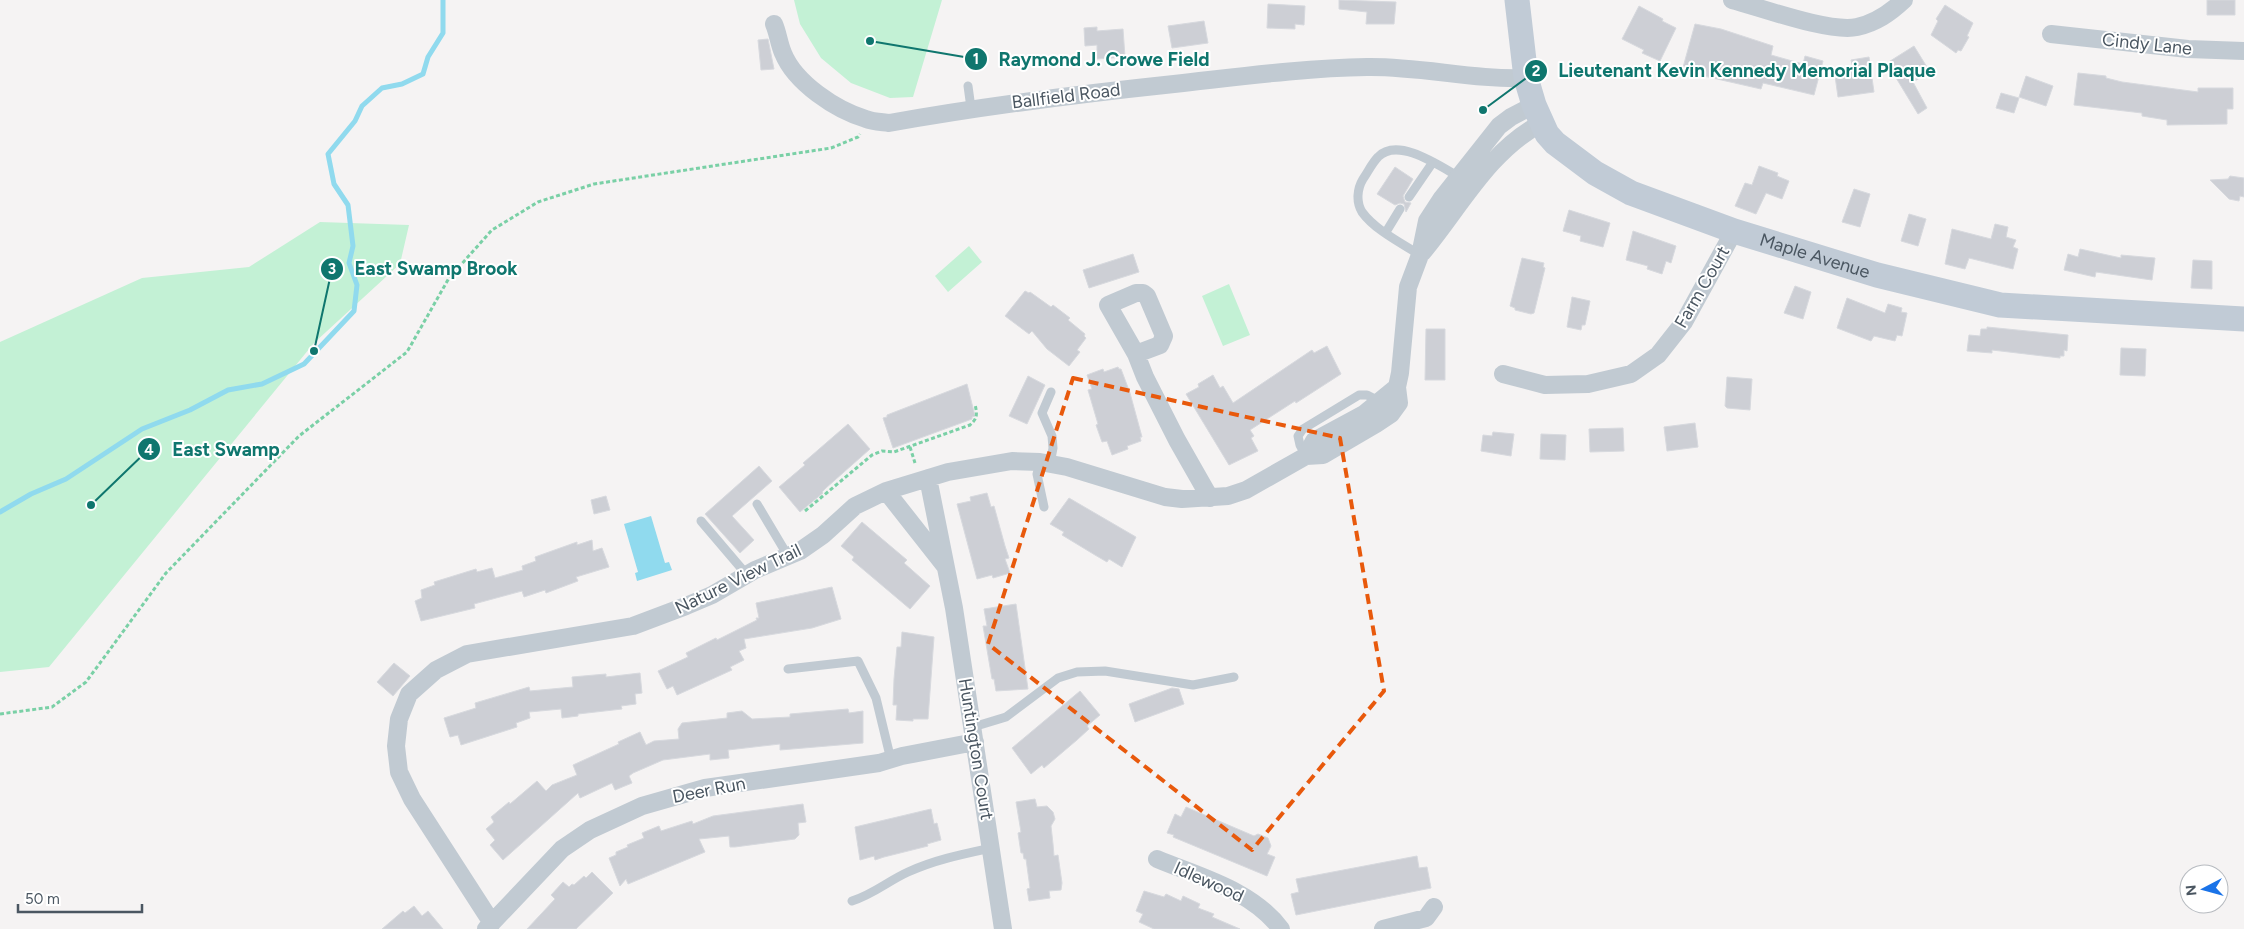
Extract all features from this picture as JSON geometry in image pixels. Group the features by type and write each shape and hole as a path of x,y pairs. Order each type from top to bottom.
{"main road":[{"name":"Maple Avenue","path":"1517,0 1526,78 1538,114 1555,143 1595,173 1631,193 1734,231 1877,275 2000,304 2244,319"}],"street":[{"path":"1732,0 1831,28 1856,28 1875,22 1892,11 1904,0"},
{"name":"Ballfield Road","path":"774,24 783,54 794,72 816,92 840,109 868,120 889,123 1024,100 1344,68 1398,68 1498,78 1526,78"},
{"name":"Cindy Lane","path":"2051,34 2188,50 2244,51"},
{"name":"Nature View Trail","path":"489,926 412,799 399,772 396,746 399,719 410,694 436,670 467,654 633,626 686,606 800,551 856,506 886,491 975,466 1012,461 1045,463 1164,497 1210,498 1228,496 1246,490 1306,456 1323,455 1391,414 1399,403 1397,387 1402,357 1408,287 1420,255 1428,221 1467,181 1499,126 1511,117 1538,114"},
{"name":"Farm Court","path":"1503,374 1545,385 1588,384 1631,374 1658,355 1684,322 1734,231"},
{"path":"1136,354 1153,393 1210,498"},
{"name":"Nature View Trail","path":"1306,456 1314,441 1364,414 1397,387"},
{"name":"Huntington Court","path":"928,478 947,568 1003,929"},
{"name":"Huntington Court","path":"886,491 947,568"},
{"name":"Deer Run","path":"489,926 562,849 590,830 642,806 673,795 705,788 784,778 891,760 974,735"},
{"name":"Idlewood","path":"1157,859 1234,891 1256,903 1281,929"},
{"path":"1383,929 1426,918 1434,907"}],"lane":[{"path":"968,86 971,108"},
{"path":"1420,255 1386,232 1362,212 1357,200 1361,182 1378,156 1391,150 1405,151 1433,162 1467,181"},
{"path":"1409,197 1433,162"},
{"path":"1386,232 1400,209"},
{"path":"1044,507 1037,474 1052,448 1052,436 1042,412 1051,392"},
{"path":"757,504 788,556"},
{"path":"701,521 747,575"},
{"path":"788,669 858,661 876,698 891,760"},
{"path":"974,735 1006,717 1058,678 1072,673 1105,671 1193,685 1234,677"},
{"path":"852,901 870,895 908,872 949,858 991,848"}],"path":[{"path":"0,714 52,707 86,682 166,573 299,436 407,352 449,278 492,230 538,202 594,184 831,148 858,137 868,120"},
{"path":"805,511 872,455 882,451 894,452 970,425 976,420 977,416 975,404"},
{"path":"910,447 915,463"}],"highlighted area":[{"path":"1073,378 1340,438 1384,691 1252,850 988,644"}],"green space":[{"path":"794,0 942,0 913,97 890,98 851,83 821,58 800,24"},
{"path":"320,222 409,225 400,264 314,343 49,667 0,672 0,342 142,278 249,267"},
{"path":"969,246 982,262 948,292 935,276"},
{"path":"1229,284 1250,335 1223,346 1202,296"}],"water":[{"path":"651,516 665,563 669,562 672,570 637,581 635,573 638,572 624,524"}],"building":[{"path":"1339,0 1396,2 1394,24 1366,24 1367,12 1339,9"},
{"path":"2207,0 2235,0 2235,15 2207,15"},
{"path":"1268,4 1305,6 1304,25 1295,24 1295,29 1267,28"},
{"path":"1945,5 1973,23 1967,36 1969,37 1961,51 1958,50 1956,53 1931,35 1938,21 1936,19"},
{"path":"1639,6 1676,28 1660,61 1642,53 1644,50 1622,39"},
{"path":"1204,21 1208,43 1172,48 1168,26"},
{"path":"1695,24 1721,29 1773,46 1771,55 1803,64 1805,56 1823,61 1814,95 1763,83 1761,89 1682,71"},
{"path":"1097,27 1097,31 1123,29 1125,57 1097,59 1097,45 1085,46 1084,28"},
{"path":"768,39 774,69 761,70 758,40"},
{"path":"1914,46 1930,72 1913,82 1927,108 1918,114 1887,63"},
{"path":"1869,57 1874,92 1838,97 1834,69 1853,69 1851,60"},
{"path":"2078,73 2106,76 2106,78 2122,82 2198,92 2198,88 2233,88 2233,109 2227,109 2227,124 2167,125 2167,120 2142,116 2142,113 2074,105"},
{"path":"2026,76 2053,86 2046,106 2019,97"},
{"path":"2001,93 2019,98 2014,113 1996,108"},
{"path":"1759,166 1778,173 1777,176 1789,181 1782,199 1766,193 1756,214 1735,206 1745,183 1752,185"},
{"path":"1395,167 1413,179 1403,196 1405,202 1411,203 1406,212 1404,204 1395,205 1377,194"},
{"path":"2230,176 2244,178 2244,197 2240,196 2239,201 2229,199 2210,180 2228,179"},
{"path":"1854,189 1870,194 1860,227 1842,222"},
{"path":"1569,210 1610,223 1603,247 1580,241 1581,236 1563,231"},
{"path":"1909,214 1926,219 1918,246 1901,241"},
{"path":"1995,224 2008,227 2006,237 2016,240 2013,247 2018,249 2013,269 1969,258 1965,269 1945,264 1952,229 1991,239"},
{"path":"1633,231 1676,246 1671,263 1666,261 1662,274 1647,269 1648,266 1626,260"},
{"path":"2080,249 2121,258 2121,255 2155,258 2152,280 2096,272 2095,277 2064,270 2068,254 2078,257"},
{"path":"1133,254 1139,272 1089,288 1083,270"},
{"path":"1522,258 1544,263 1543,267 1545,268 1534,313 1531,314 1515,310 1515,308 1510,306"},
{"path":"2193,260 2212,261 2212,289 2191,288"},
{"path":"1795,286 1811,292 1803,319 1784,313"},
{"path":"1025,291 1030,292 1051,307 1053,305 1070,318 1068,320 1085,334 1086,338 1077,350 1080,352 1069,366 1047,349 1032,331 1029,334 1005,316"},
{"path":"1572,297 1590,301 1585,325 1582,325 1581,330 1567,327"},
{"path":"1847,298 1885,313 1888,304 1902,308 1901,312 1907,313 1902,336 1897,335 1895,341 1874,336 1871,341 1837,328"},
{"path":"1987,327 2068,335 2067,351 2064,350 2064,356 2060,356 2060,358 1992,350 1992,353 1967,351 1969,335 1980,336 1981,329 1987,329"},
{"path":"1426,329 1445,329 1445,380 1425,380"},
{"path":"1327,346 1341,374 1250,430 1254,436 1251,438 1258,451 1229,465 1186,394 1199,387 1198,384 1213,375 1220,388 1223,386 1233,403 1312,350 1314,353"},
{"path":"2121,348 2146,349 2145,376 2120,375"},
{"path":"1118,367 1121,369 1130,393 1142,437 1140,437 1141,441 1127,446 1128,449 1112,455 1107,441 1102,442 1096,425 1098,424 1088,390 1092,389 1087,375 1103,369 1104,372"},
{"path":"1028,376 1045,385 1027,424 1009,416"},
{"path":"1727,377 1752,379 1750,410 1727,408 1725,406"},
{"path":"967,384 975,416 972,419 893,448 883,418"},
{"path":"1695,423 1698,447 1667,451 1664,427"},
{"path":"848,424 870,449 800,512 779,487 805,465 803,463"},
{"path":"1623,428 1624,451 1590,452 1589,429"},
{"path":"1493,432 1514,434 1511,456 1481,451 1483,435 1492,436"},
{"path":"1541,434 1566,435 1565,460 1540,459"},
{"path":"759,466 772,481 732,516 754,540 740,553 705,514"},
{"path":"987,493 991,507 994,506 1009,558 1005,559 1010,573 993,578 992,575 977,579 957,504 971,501 970,497"},
{"path":"606,496 610,510 594,514 591,500"},
{"path":"1069,498 1136,537 1122,567 1109,559 1107,562 1095,555 1062,535 1064,532 1050,524"},
{"path":"862,522 907,560 904,563 930,586 910,609 852,560 854,557 841,546"},
{"path":"592,540 593,551 602,548 609,567 576,577 578,581 546,593 545,590 524,597 522,591 474,604 475,608 421,621 415,601 422,598 421,590 435,585 434,582 476,569 477,572 492,568 495,578 523,570 522,566 536,561 535,557 577,542 577,545"},
{"path":"832,587 841,619 812,628 744,639 746,648 739,651 744,660 730,667 732,670 677,695 673,686 667,689 658,671 688,657 686,653 757,620 756,618 759,618 756,603"},
{"path":"1016,604 1028,689 996,691 994,679 992,679 983,626 987,626 984,609"},
{"path":"902,632 934,637 928,719 913,719 913,721 896,720 897,705 893,705 894,679 897,647 901,647"},
{"path":"394,663 410,676 393,696 377,682"},
{"path":"640,673 642,693 635,694 636,704 621,706 622,709 578,714 578,716 562,718 561,709 529,712 530,718 516,723 517,727 461,745 458,735 450,737 444,718 476,708 475,703 529,687 530,691 573,687 572,677 606,674 606,677"},
{"path":"1172,688 1179,689 1184,704 1135,722 1129,704"},
{"path":"1080,691 1100,715 1087,726 1089,729 1077,740 1044,768 1042,765 1031,774 1012,748"},
{"path":"848,709 849,713 863,711 863,743 780,750 780,744 728,750 729,758 710,760 710,754 663,760 633,773 629,776 632,783 615,790 612,783 580,798 578,793 503,860 490,845 495,840 486,829 494,822 491,817 509,802 510,804 537,781 546,791 552,785 577,775 573,765 640,732 646,745 654,741 679,739 678,729 682,723 727,718 727,713 742,711 752,719 790,717 790,714"},
{"path":"1035,799 1037,807 1047,806 1053,812 1055,819 1051,826 1054,856 1058,855 1062,883 1061,890 1049,891 1050,898 1029,901 1027,889 1030,888 1026,859 1024,859 1023,853 1021,853 1018,833 1021,832 1016,802"},
{"path":"803,804 806,822 798,823 799,835 795,839 730,847 729,836 699,839 705,852 628,884 626,879 620,886 609,858 616,855 616,852 628,847 627,845 644,838 642,833 659,826 661,831 692,821 693,824 713,816"},
{"path":"1186,807 1254,836 1258,834 1268,838 1271,846 1267,854 1275,857 1267,876 1167,833 1175,814 1181,817"},
{"path":"931,809 934,824 937,823 941,840 927,844 928,846 875,860 874,856 860,860 855,827"},
{"path":"1417,856 1419,868 1427,867 1431,888 1296,915 1291,894 1299,892 1296,879"},
{"path":"592,872 613,893 576,929 527,929 555,899 551,895 563,882 569,887 584,876 586,878"},
{"path":"1144,891 1164,897 1166,894 1181,901 1183,896 1200,904 1198,908 1214,914 1212,917 1240,929 1154,929 1139,922 1143,914 1136,911"},
{"path":"414,906 422,916 428,911 443,929 382,929 403,911 405,913"}],"waterway":[{"path":"0,512 31,494 66,479 142,429 190,410 228,390 262,384 304,364 354,311 357,285 349,263 353,246 348,205 334,184 328,154 355,121 362,106 382,88 402,84 423,74 428,57 443,33 443,0"}],"place":[{"name":"Raymond J. Crowe Field","path":"870,41"},
{"name":"Lieutenant Kevin Kennedy Memorial Plaque","path":"1483,110"},
{"name":"East Swamp Brook","path":"314,351"},
{"name":"East Swamp","path":"91,505"}]}
